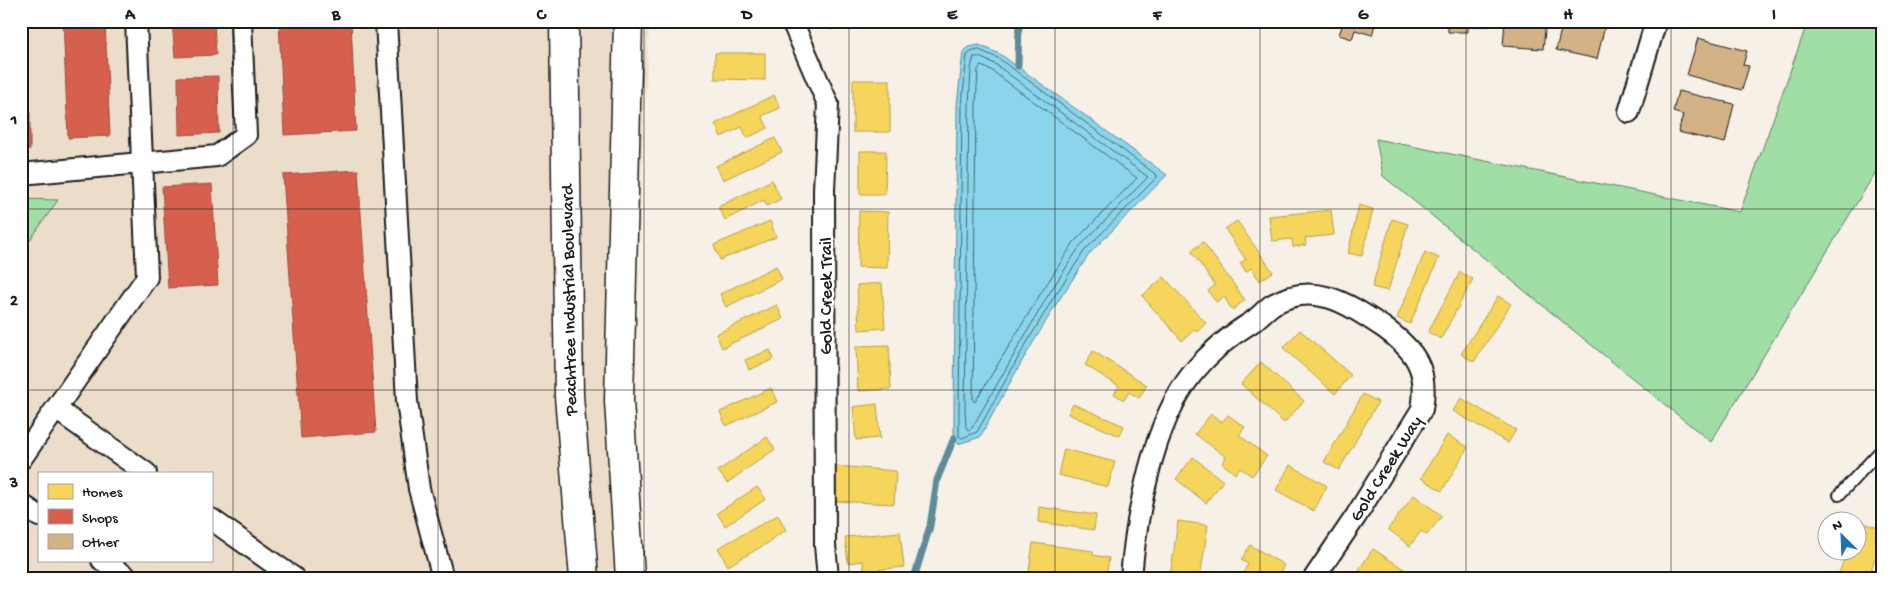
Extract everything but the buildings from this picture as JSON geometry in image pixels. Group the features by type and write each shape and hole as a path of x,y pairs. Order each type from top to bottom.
{"main road":[{"name":"Peachtree Industrial Boulevard","path":"564,21 568,396 584,578"},
{"path":"628,21 619,401 630,578"}],"street":[{"path":"21,460 147,277 136,21"},
{"path":"21,174 217,156 246,135 241,21"},
{"path":"386,21 407,401 418,489 444,578"},
{"name":"Gold Creek Trail","path":"792,21 828,104 824,190 825,535 828,578"},
{"path":"1630,112 1656,21"},
{"name":"Gold Creek Way","path":"1131,578 1133,547 1147,480 1173,403 1211,352 1272,305 1292,297 1313,294 1332,297 1351,306 1402,341 1414,355 1422,374 1424,394 1422,409 1356,516 1314,578"},
{"path":"56,409 145,472"},
{"path":"21,504 38,515"},
{"path":"212,520 294,578"},
{"path":"105,562 128,578"}],"lane":[{"path":"1839,496 1883,448"}],"shaded area":[{"path":"21,21 649,21 635,313 629,578 21,578 21,253 57,200 21,199"}],"green space":[{"path":"1808,21 1883,21 1883,160 1711,442 1383,176 1376,139 1740,212"},
{"path":"21,199 58,200 21,253"}],"water":[{"path":"979,45 1000,54 1167,175 1090,253 1022,361 980,437 958,444 954,438 957,105 963,52 969,47"}],"waterway":[{"path":"1018,66 1019,21"},
{"path":"914,578 930,526 937,480 954,438"}]}
